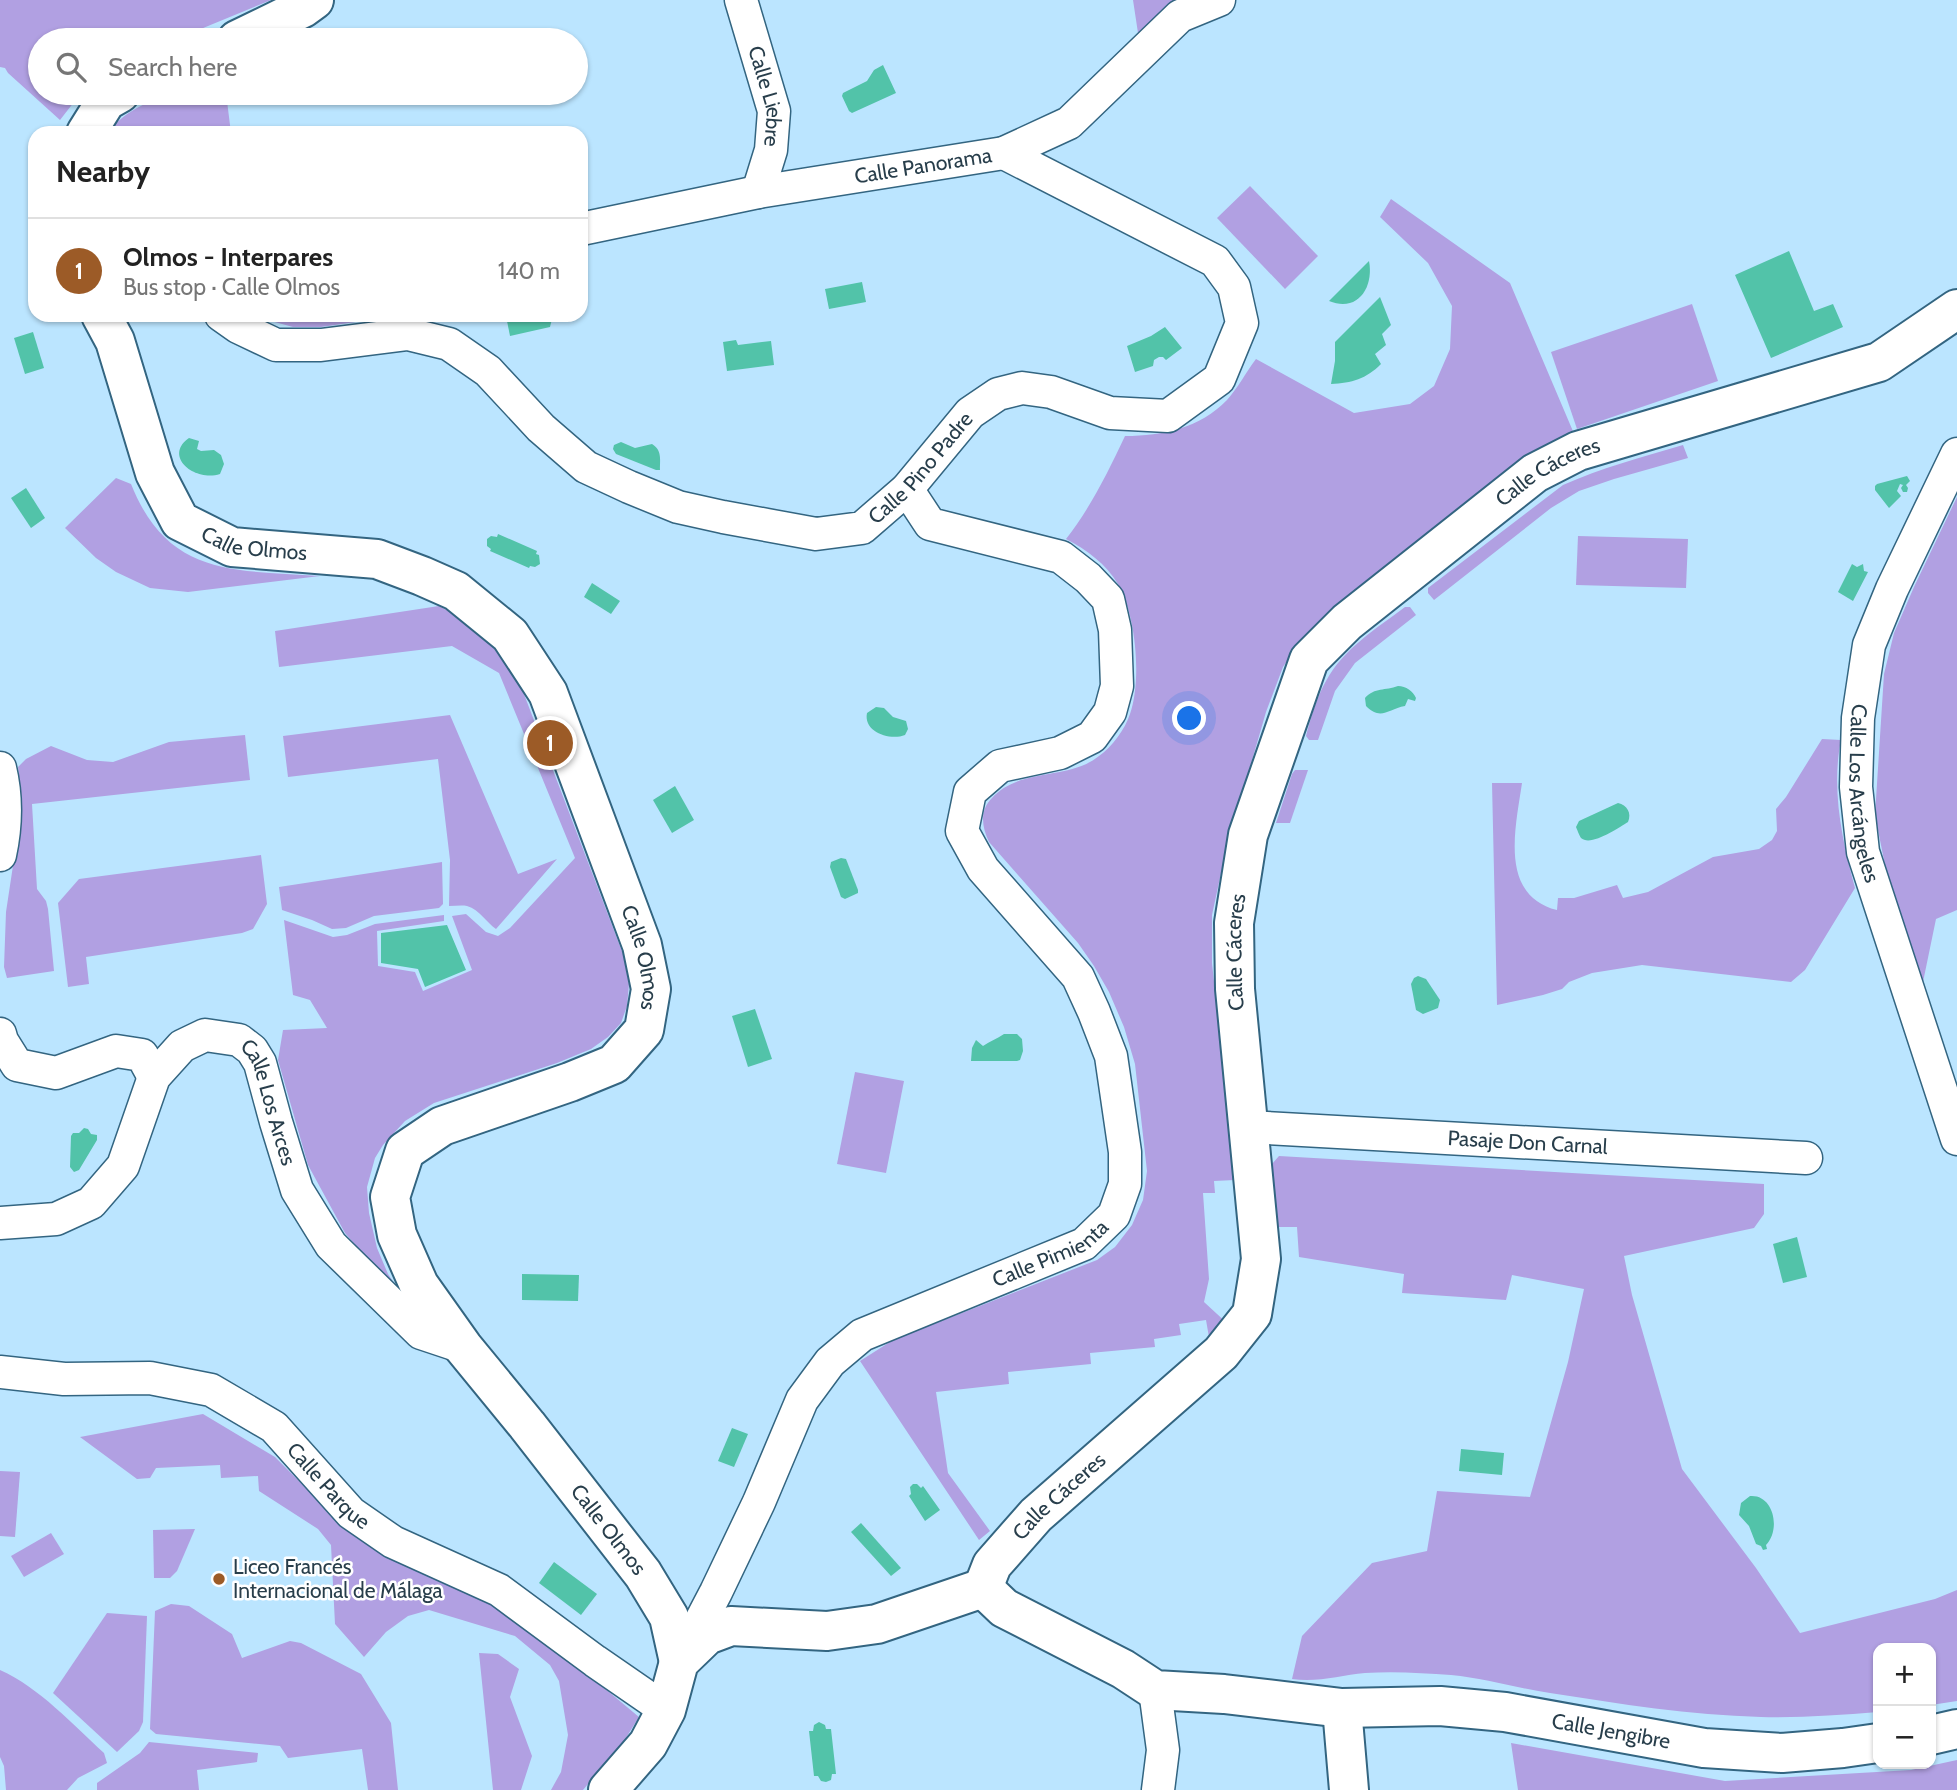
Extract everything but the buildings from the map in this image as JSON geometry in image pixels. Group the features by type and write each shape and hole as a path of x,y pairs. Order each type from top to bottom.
{"main road":[{"path":"262,28 314,0"},
{"path":"91,126 104,105"},
{"name":"Calle Cáceres","path":"983,1588 992,1565 1036,1515 1221,1353 1252,1314 1261,1259 1235,989 1234,923 1248,835 1309,660 1347,622 1535,473 1578,451 1879,362 1957,309"},
{"name":"Calle Olmos","path":"105,322 115,341 155,473 180,521 232,547 377,559 456,591 510,635 548,693 642,945 651,989 644,1030 614,1064 442,1126 405,1151 390,1197 397,1235 419,1285 463,1347 643,1574 669,1617 679,1662 666,1710 648,1744 608,1790"},
{"path":"679,1662 707,1635 731,1626 827,1631 877,1624 983,1588 1004,1608 1123,1669 1155,1690"},
{"name":"Calle Jengibre","path":"1155,1690 1224,1694 1342,1708 1440,1706 1505,1712 1704,1748 1782,1753 1873,1744"},
{"path":"1342,1708 1349,1790"},
{"path":"1936,1734 1957,1729"}],"street":[{"name":"Calle Liebre","path":"741,0 775,111 771,150 758,192"},
{"name":"Calle Panorama","path":"588,228 758,192 1004,153 1069,123 1180,16 1219,0"},
{"name":"Calle Pino Padre","path":"231,322 276,345 321,345 408,334 449,344 488,371 541,428 586,467 629,487 678,507 816,534 862,527 907,489 970,413 998,394 1022,388 1051,391 1110,413 1168,416 1219,379 1242,323 1234,288 1215,261 1004,153"},
{"name":"Calle Los Arcángeles","path":"1957,454 1892,589 1869,645 1858,718 1856,787 1863,852 1957,1139"},
{"name":"Calle Pimienta","path":"679,1662 759,1502 802,1400 831,1362 862,1335 1084,1244 1114,1215 1125,1184 1125,1152 1111,1056 1078,977 983,869 961,831 970,792 1000,766 1060,753 1092,737 1110,712 1117,686 1115,629 1108,599 1088,578 1061,557 930,524 907,489"},
{"path":"0,768 5,801 0,855"},
{"path":"0,1034 17,1065 56,1073 116,1051 142,1055 154,1077"},
{"name":"Calle Los Arces","path":"0,1223 56,1219 91,1203 123,1166 154,1077 181,1046 205,1035 239,1040 252,1050 260,1063 297,1189 331,1245 421,1333 463,1347"},
{"name":"Pasaje Don Carnal","path":"1248,1127 1806,1158"},
{"name":"Calle Parque","path":"0,1372 64,1379 150,1378 211,1390 274,1426 351,1513 382,1535 499,1590 666,1710"},
{"path":"1155,1690 1163,1749 1158,1790"}],"shaded area":[{"path":"0,0 271,0 203,28 28,28 28,91 5,68 0,67"},
{"path":"1133,0 1180,0 1138,33"},
{"path":"883,65 896,93 852,113 849,111 843,93 867,81 874,70"},
{"path":"43,105 72,105 60,120"},
{"path":"143,105 228,105 230,126 114,126 128,113"},
{"path":"1250,186 1318,256 1285,289 1217,218"},
{"path":"1391,199 1510,283 1575,436 1349,596 1304,636 1283,667 1266,712 1226,850 1212,915 1212,963 1235,1180 1214,1181 1215,1193 1203,1193 1209,1279 1204,1302 1229,1325 1210,1343 1206,1320 1179,1324 1181,1335 1154,1339 1155,1347 1090,1353 1091,1364 1008,1372 1009,1384 936,1392 948,1473 990,1531 979,1540 860,1361 893,1340 1097,1260 1115,1247 1132,1225 1143,1200 1147,1171 1135,1064 1124,1027 1109,992 1078,943 989,842 983,825 985,808 1003,788 1030,778 1087,764 1113,743 1130,714 1136,684 1136,666 1133,630 1124,597 1118,584 1102,564 1066,539 1091,502 1125,436 1167,432 1193,424 1205,417 1227,400 1256,359 1354,413 1410,404 1434,386 1450,349 1452,306 1428,263 1380,217"},
{"path":"1789,251 1814,311 1833,304 1843,327 1771,358 1735,275"},
{"path":"1369,261 1369,280 1362,295 1348,303 1329,301"},
{"path":"862,282 866,302 829,309 825,289"},
{"path":"1380,297 1391,325 1382,334 1386,345 1375,354 1381,364 1358,379 1331,384 1335,342"},
{"path":"1692,304 1718,381 1577,429 1551,352"},
{"path":"275,322 355,322 321,327 293,327"},
{"path":"507,322 551,322 550,327 510,336"},
{"path":"1165,327 1182,348 1166,360 1159,357 1154,360 1153,366 1135,372 1127,346"},
{"path":"33,332 44,368 25,374 14,338"},
{"path":"736,340 738,345 771,341 774,365 727,371 723,342"},
{"path":"189,438 199,441 197,449 214,450 221,455 224,464 220,474 201,474 185,466 179,452"},
{"path":"621,442 635,448 652,444 655,446 659,452 660,470 616,454 614,445"},
{"path":"1683,445 1688,458 1579,491 1551,508 1434,600 1428,593 1428,588 1563,485 1607,468"},
{"path":"1907,476 1910,481 1906,485 1907,492 1903,492 1903,485 1900,484 1897,491 1901,496 1889,508 1875,490 1875,486"},
{"path":"116,478 131,484 146,514 164,537 184,552 207,563 232,569 320,576 188,592 150,588 116,572 96,558 65,528"},
{"path":"26,488 45,518 31,528 11,498"},
{"path":"1957,497 1957,910 1936,919 1923,982 1886,870 1875,815 1884,674 1894,633"},
{"path":"498,534 537,551 540,564 529,568 490,551 487,539 491,536 497,537"},
{"path":"1578,536 1688,539 1686,588 1576,585"},
{"path":"1852,564 1857,567 1863,564 1864,571 1868,572 1853,601 1838,592"},
{"path":"592,583 620,601 611,614 584,597"},
{"path":"439,606 463,618 496,648 519,681 623,954 629,984 627,1006 621,1023 591,1049 557,1063 434,1103 405,1121 383,1145 375,1158 367,1187 369,1213 377,1248 388,1274 405,1300 345,1233 308,1165 278,1060 283,1030 327,1028 310,1000 293,995 284,920 333,937 347,935 375,924 444,915 444,921 377,931 378,966 415,972 423,991 472,970 452,916 466,914 486,932 498,936 510,928 575,858 499,673 452,646 279,667 275,631"},
{"path":"1405,607 1410,607 1416,615 1355,663 1335,691 1318,740 1309,740 1306,736 1315,706 1333,669 1361,640"},
{"path":"1398,686 1411,691 1415,701 1408,699 1405,706 1385,713 1376,713 1366,706 1365,698 1369,695"},
{"path":"876,707 884,708 893,717 906,721 908,729 905,735 885,736 873,730 867,720 867,713"},
{"path":"450,715 518,874 557,859 496,929 472,908 449,906 450,860 438,759 288,777 283,736"},
{"path":"245,735 250,780 32,804 37,889 46,901 48,909 54,971 7,978 4,967 6,912 22,806 18,767 26,759 51,746 87,760 113,762 169,742"},
{"path":"1822,739 1841,740 1837,777 1839,814 1855,888 1805,970 1791,982 1642,965 1592,973 1569,982 1562,989 1497,1005 1492,783 1522,783 1515,838 1518,875 1526,890 1538,902 1557,910 1558,898 1574,898 1617,885 1623,898 1648,892 1713,857 1759,849 1772,840 1777,831 1776,809"},
{"path":"1295,770 1308,770 1290,823 1276,823 1292,774"},
{"path":"675,786 694,820 672,833 653,800"},
{"path":"1618,803 1628,810 1628,822 1598,838 1581,838 1576,827 1579,821"},
{"path":"261,855 267,904 253,929 242,933 86,957 89,984 68,987 58,903 79,879"},
{"path":"846,859 858,890 858,893 845,899 841,897 830,867 831,862"},
{"path":"442,862 443,904 439,908 374,916 346,928 332,929 282,910 279,887"},
{"path":"447,925 466,970 425,987 418,969 381,963 381,933"},
{"path":"1418,976 1426,979 1440,1000 1438,1008 1423,1014 1416,1010 1411,984"},
{"path":"755,1009 772,1059 748,1067 732,1016"},
{"path":"1004,1034 1017,1034 1022,1039 1023,1051 1020,1060 971,1061 976,1040 983,1046"},
{"path":"855,1072 904,1081 886,1173 837,1164"},
{"path":"84,1128 97,1135 97,1140 79,1170 74,1172 70,1167 71,1136"},
{"path":"1279,1156 1764,1184 1764,1214 1754,1228 1624,1256 1632,1295 1682,1469 1756,1568 1800,1633 1935,1599 1957,1590 1957,1701 1936,1704 1936,1643 1873,1643 1873,1712 1820,1716 1761,1717 1681,1711 1440,1674 1376,1672 1320,1679 1292,1679 1302,1636 1372,1563 1427,1551 1437,1491 1530,1497 1568,1362 1584,1289 1512,1275 1506,1300 1402,1293 1404,1274 1299,1257 1297,1227 1278,1227 1271,1177 1272,1164"},
{"path":"1797,1237 1807,1277 1783,1283 1773,1244"},
{"path":"522,1274 579,1275 578,1301 522,1300"},
{"path":"203,1414 275,1457 303,1485 385,1553 492,1605 591,1677 639,1717 624,1741 583,1790 551,1790 561,1772 568,1735 559,1681 550,1665 515,1636 429,1610 408,1616 386,1632 364,1657 335,1624 331,1545 318,1529 259,1491 258,1476 221,1478 220,1465 156,1468 150,1478 137,1479 80,1437"},
{"path":"732,1428 748,1434 734,1467 718,1461"},
{"path":"1461,1449 1504,1453 1502,1475 1459,1471"},
{"path":"0,1471 20,1472 15,1537 0,1536"},
{"path":"913,1484 921,1488 923,1486 940,1510 925,1521 909,1496"},
{"path":"1750,1496 1765,1501 1773,1514 1773,1531 1766,1545 1767,1549 1763,1550 1756,1544 1749,1526 1739,1515 1741,1503"},
{"path":"861,1523 901,1568 891,1576 851,1532"},
{"path":"195,1529 177,1571 170,1578 154,1578 153,1530"},
{"path":"51,1533 64,1554 24,1577 11,1556"},
{"path":"554,1562 597,1594 581,1615 539,1583"},
{"path":"171,1604 189,1606 232,1634 242,1658 290,1641 301,1643 361,1674 391,1723 398,1790 368,1790 362,1749 288,1758 280,1746 156,1734 150,1729 155,1611"},
{"path":"107,1613 147,1616 143,1722 139,1731 117,1752 53,1693"},
{"path":"479,1653 498,1654 519,1669 510,1697 532,1756 521,1790 493,1790"},
{"path":"0,1670 29,1686 55,1707 104,1753 107,1763 78,1778 67,1790 6,1790 4,1766 0,1757"},
{"path":"819,1722 825,1725 826,1729 831,1729 836,1774 832,1774 831,1780 826,1782 814,1776 809,1731 813,1731 814,1725"},
{"path":"149,1742 258,1753 257,1762 197,1770 199,1790 97,1790 97,1783 140,1753"},
{"path":"1511,1743 1725,1781 1936,1769 1936,1765 1957,1760 1957,1790 1518,1790"}],"place":[{"name":"Olmos - Interpares","path":"550,743"},
{"name":"Liceo Francés Internacional de Málaga","path":"219,1579"}]}
